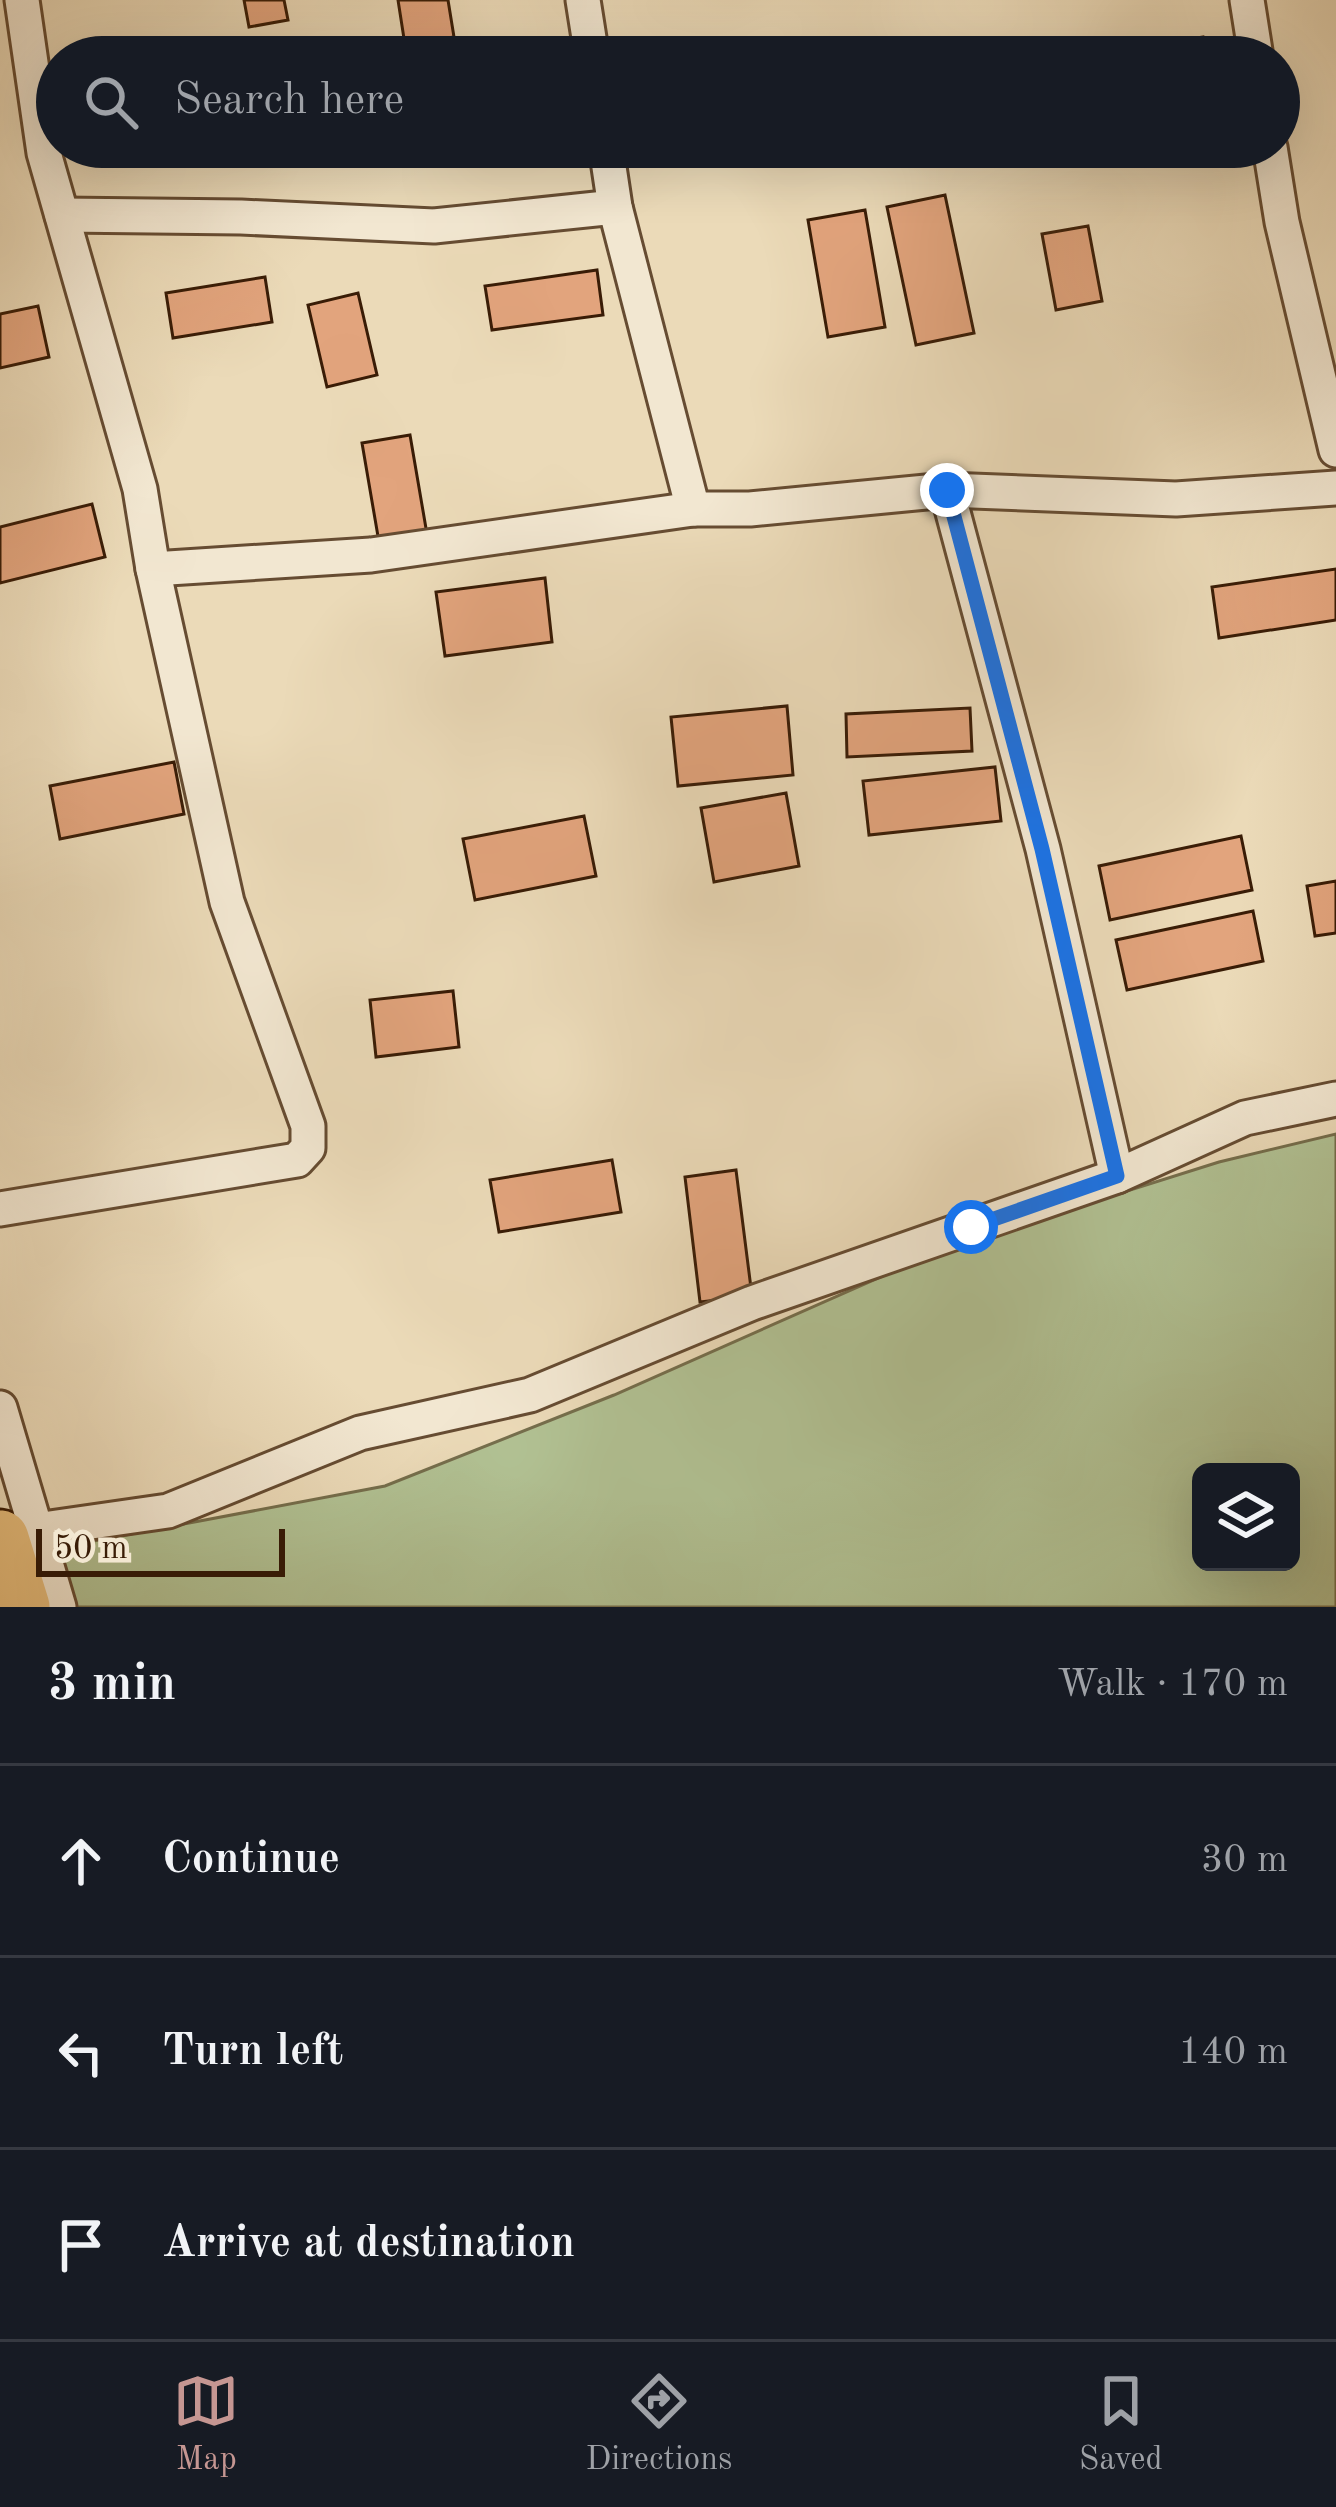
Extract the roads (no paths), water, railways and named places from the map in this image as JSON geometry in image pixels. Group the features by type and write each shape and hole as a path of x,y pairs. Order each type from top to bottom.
{"highway":[{"path":"18,1535 21,1607"}],"street":[{"path":"22,0 36,98"},
{"path":"583,0 589,36"},
{"path":"1247,0 1253,36"},
{"path":"0,1209 297,1160 308,1148 308,1126 227,902 153,568 140,488 48,168"},
{"path":"609,168 615,207 693,509"},
{"path":"1273,168 1336,450"},
{"path":"62,215 434,226 615,207"},
{"path":"153,568 370,555 693,509 947,490 1176,499 1336,488"},
{"path":"947,490 1042,849 1117,1176"},
{"path":"18,1535 168,1511 360,1433 530,1395 752,1303 1117,1176 1245,1118 1336,1099"},
{"path":"0,1408 18,1535 59,1607"}]}
